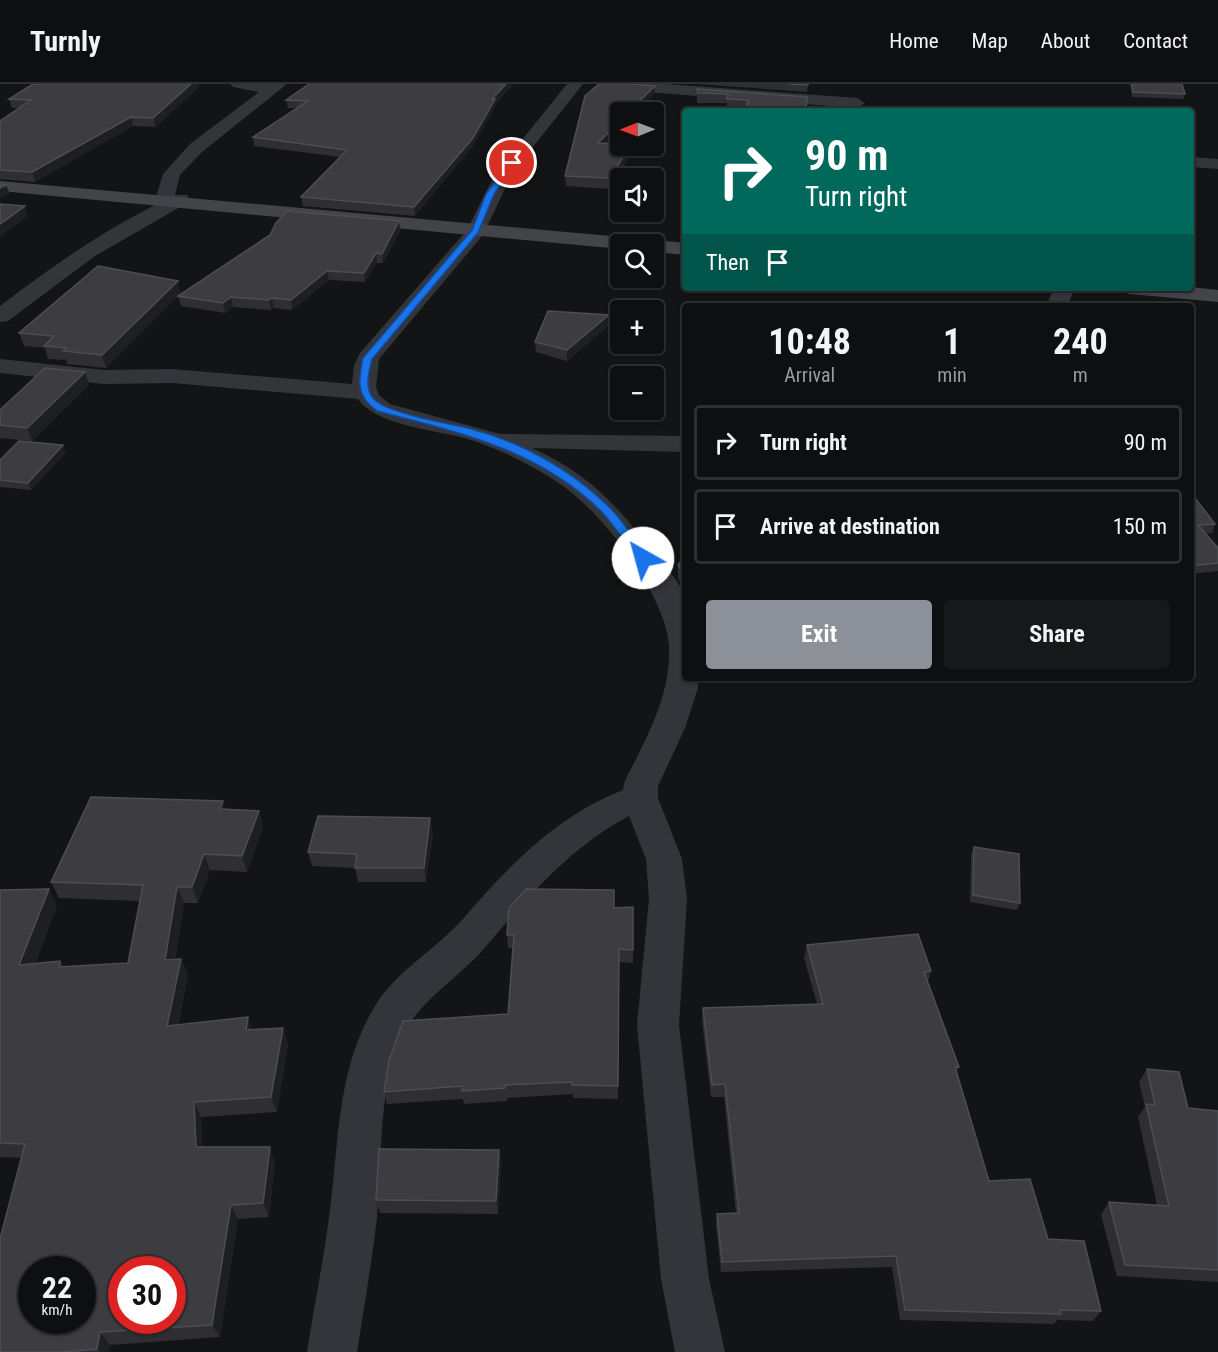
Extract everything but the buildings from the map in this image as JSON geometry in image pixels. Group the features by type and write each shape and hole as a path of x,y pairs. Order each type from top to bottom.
{"street":[{"path":"238,84 275,87"},
{"path":"575,84 501,178 483,208 476,231 368,358 363,379 364,392 370,402 381,409 492,439 548,465 577,484 605,509 655,573 670,598 682,638"},
{"path":"606,84 857,107 861,84"},
{"path":"173,198 172,174 196,148 275,87"},
{"path":"1194,162 1218,164"},
{"path":"0,186 173,198 476,231 610,242"},
{"path":"0,316 102,242 173,198"},
{"path":"664,247 682,249"},
{"path":"1159,291 1218,297"},
{"path":"0,366 104,377 172,376 364,392"},
{"path":"492,439 682,444"},
{"path":"682,681 668,728 641,786 640,798 664,859 668,899 658,1025 685,1279 700,1352"},
{"path":"332,1352 352,1224 369,1080 379,1042 391,1017 418,986 464,944 537,863 578,830 613,807 640,798"}],"route":[{"path":"512,163 490,194 476,231 417,296 368,358 363,379 364,392 370,402 381,409 484,436 548,465 577,484 605,509 643,558"}]}
